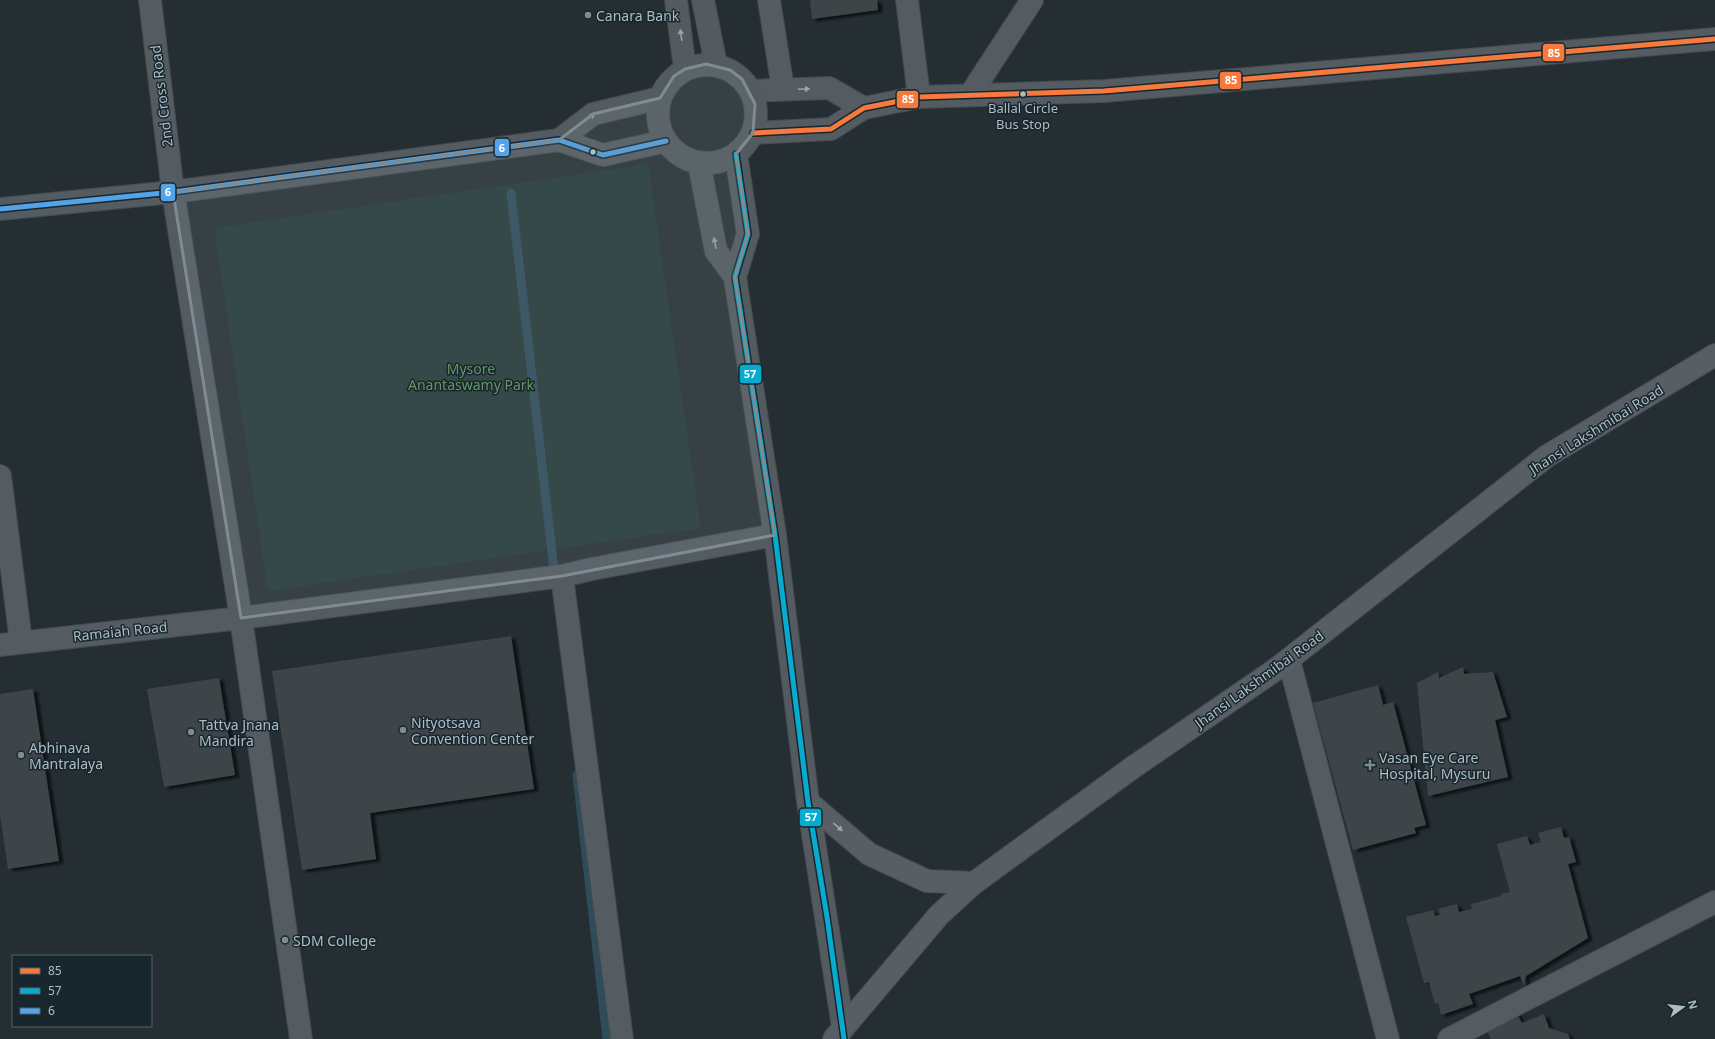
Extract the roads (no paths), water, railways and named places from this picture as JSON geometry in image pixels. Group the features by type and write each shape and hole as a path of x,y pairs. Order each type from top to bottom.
{"main road":[{"path":"676,0 685,69"},
{"path":"703,0 716,65"},
{"path":"706,64 716,65 730,70 742,79 751,91 756,111 753,133 743,148 725,160 712,163 699,163 686,159 675,152 666,141 661,131 658,120 660,98 666,86 674,76 685,69 706,64"},
{"path":"734,276 748,234 736,154"},
{"path":"699,163 716,251 734,276 775,535 808,802 840,1035"},
{"name":"Jhansi Lakshmibai Road","path":"840,1035 939,915 974,883 1132,768 1288,660 1547,456 1715,355"},
{"path":"808,802 869,854 927,881 974,883"}],"street":[{"name":"2nd Cross Road","path":"150,0 172,192 241,618 300,1039"},
{"path":"769,0 783,90"},
{"path":"907,0 919,97"},
{"path":"970,95 1032,0"},
{"path":"753,133 831,129 864,108 919,97 1104,92 1715,39"},
{"path":"751,91 829,88 864,108"},
{"path":"559,140 593,114 660,98"},
{"path":"0,209 172,192 559,140 603,155 666,141"},
{"path":"0,476 10,644"},
{"name":"Ramaiah Road","path":"10,644 241,618 562,576 592,568 775,535"},
{"path":"562,576 622,1039"},
{"path":"1288,660 1388,1039"},
{"path":"1449,1039 1715,902"}],"waterway":[{"path":"511,193 555,578"},
{"path":"577,775 607,1039"}],"place":[{"name":"Canara Bank","path":"588,15"},
{"name":"Ballal Circle Bus Stop","path":"1023,94"},
{"name":"Nityotsava Convention Center","path":"403,730"},
{"name":"Tattva Jnana Mandira","path":"191,732"},
{"name":"Abhinava Mantralaya","path":"21,755"},
{"name":"Vasan Eye Care Hospital, Mysuru","path":"1370,765"},
{"name":"SDM College","path":"285,940"}],"park label":[{"name":"Mysore Anantaswamy Park","path":"471,376"}]}
